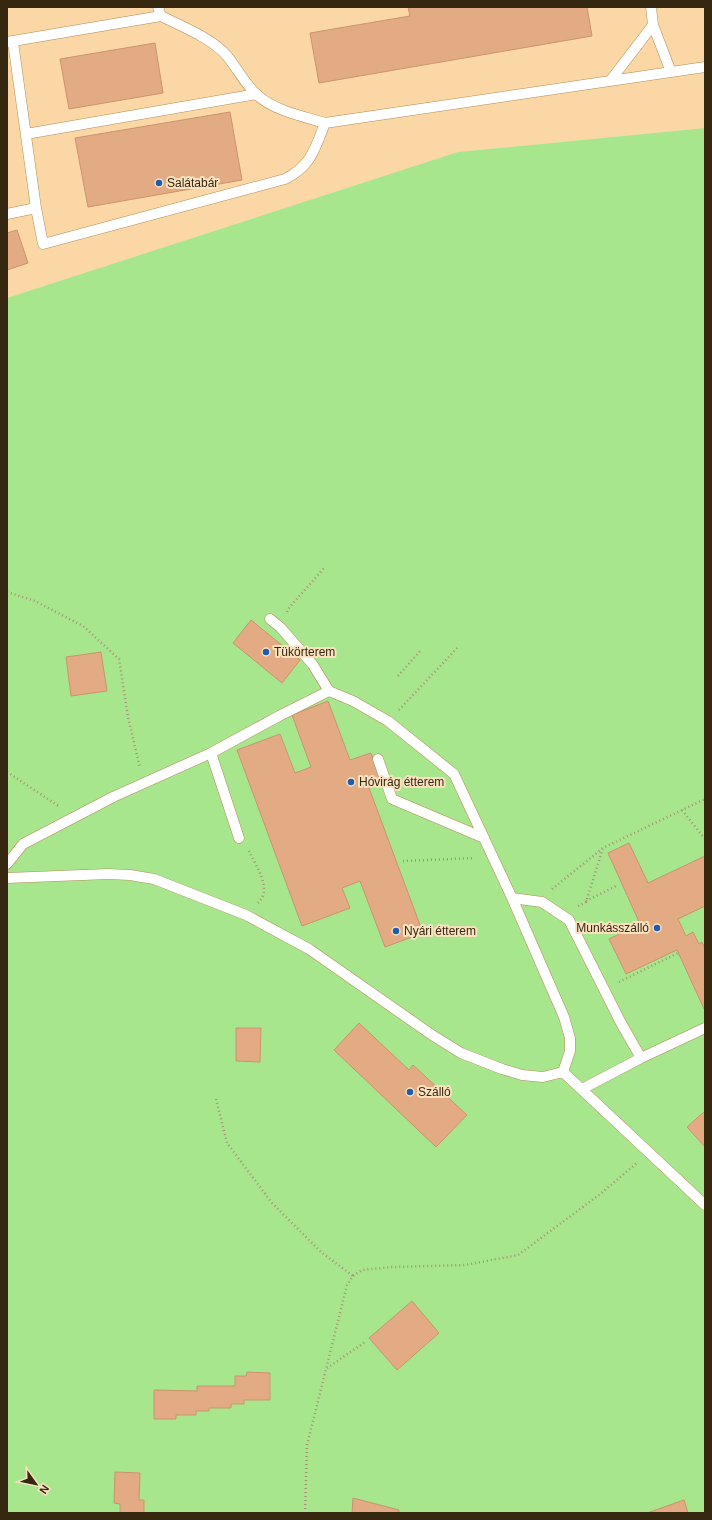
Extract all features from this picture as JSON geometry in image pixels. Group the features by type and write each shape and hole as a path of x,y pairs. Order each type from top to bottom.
{"lane":[{"path":"651,7 653,25 671,72"},
{"path":"325,123 315,151 309,161 302,169 284,179 43,244 10,42 159,12 215,45 226,55 257,94 280,109 325,123 705,67"},
{"path":"610,81 653,25"},
{"path":"26,134 257,94"},
{"path":"7,214 36,208"},
{"path":"270,619 281,628 313,665 329,691 353,701 388,722 454,774 512,898 564,1017 570,1038 570,1051 563,1072"},
{"path":"7,864 23,844 144,782 210,752 329,691"},
{"path":"210,752 239,838"},
{"path":"378,759 392,799 484,838"},
{"path":"7,878 108,874 130,875 154,879 246,915 309,949 432,1035 462,1053 502,1069 522,1075 543,1077 563,1072"},
{"path":"512,898 542,902 569,920 604,990 641,1058"},
{"path":"582,1090 641,1058 705,1028"},
{"path":"563,1072 689,1189 705,1206"}],"path":[{"path":"281,628 288,609 324,568"},
{"path":"7,592 35,601 83,626 120,659 128,717 144,782"},
{"path":"388,722 459,646"},
{"path":"398,676 420,651"},
{"path":"7,772 76,817"},
{"path":"542,902 553,887 603,848 705,799"},
{"path":"682,810 705,840"},
{"path":"239,838 248,850 261,875 264,891 260,901 246,915"},
{"path":"586,902 603,848"},
{"path":"403,861 493,857"},
{"path":"564,916 618,885"},
{"path":"604,990 678,953"},
{"path":"216,1099 227,1143 272,1203 321,1252 353,1276"},
{"path":"305,1513 307,1444 347,1285 353,1276 362,1270 392,1267 465,1265 518,1255 599,1195 649,1153"},
{"path":"326,1368 365,1342"}],"shaded area":[{"path":"7,7 705,7 705,128 458,152 7,298"}],"green space":[{"path":"705,128 705,1513 7,1513 7,298 458,152"}],"building":[{"path":"408,7 587,7 592,36 319,83 310,33 410,16"},
{"path":"155,43 163,93 69,109 60,59"},
{"path":"230,112 242,180 88,207 75,138"},
{"path":"17,230 28,263 7,270 7,233"},
{"name":"Tükörterem","path":"251,620 300,660 282,683 233,643"},
{"path":"101,652 107,691 71,696 66,657"},
{"path":"328,701 350,760 371,753 382,784 369,788 423,933 385,947 360,881 342,888 350,908 302,926 237,750 280,734 295,773 311,767 292,715"},
{"name":"Munkásszálló","path":"629,843 648,883 705,856 705,906 678,919 686,936 693,932 699,944 702,942 705,949 705,1011 677,950 626,974 609,939 640,924 608,853"},
{"name":"Szálló","path":"359,1023 409,1070 413,1065 467,1115 436,1147 334,1050"},
{"path":"236,1028 261,1028 260,1062 236,1061"},
{"path":"705,1111 705,1147 687,1127"},
{"path":"412,1301 439,1333 397,1370 369,1338"},
{"path":"247,1372 270,1373 270,1400 244,1400 244,1404 231,1404 231,1408 209,1408 209,1411 196,1411 196,1415 176,1415 176,1419 154,1419 154,1390 197,1391 197,1386 235,1386 235,1376 246,1376"},
{"path":"115,1472 140,1473 139,1500 144,1500 144,1513 120,1513 120,1504 114,1503"},
{"path":"353,1498 399,1510 399,1513 352,1513"},
{"path":"684,1500 688,1513 647,1513"}],"place":[{"name":"Salátabár","path":"159,183"},
{"name":"Tükörterem","path":"266,652"},
{"name":"Hóvirág étterem","path":"351,782"},
{"name":"Munkásszálló","path":"657,928"},
{"name":"Nyári étterem","path":"396,931"},
{"name":"Szálló","path":"410,1092"}]}
